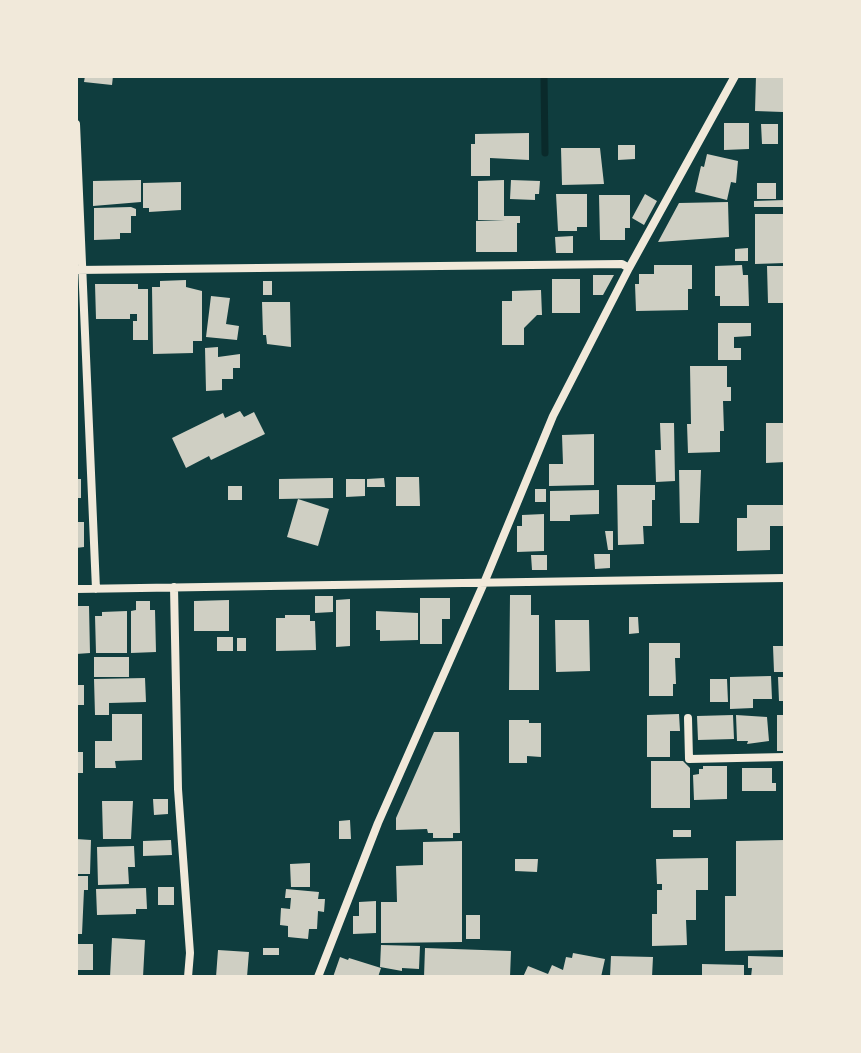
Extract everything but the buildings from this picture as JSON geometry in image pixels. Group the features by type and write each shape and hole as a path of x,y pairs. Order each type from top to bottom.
{"street":[{"path":"318,977 378,823 484,583 553,416 629,268 735,76"},
{"path":"76,124 79,270 96,589"},
{"path":"79,270 622,264 629,268"},
{"path":"76,589 785,578"},
{"path":"174,587 178,789 190,953 188,977"},
{"path":"688,718 689,759 785,757"}],"waterway":[{"path":"544,76 545,153"}]}
